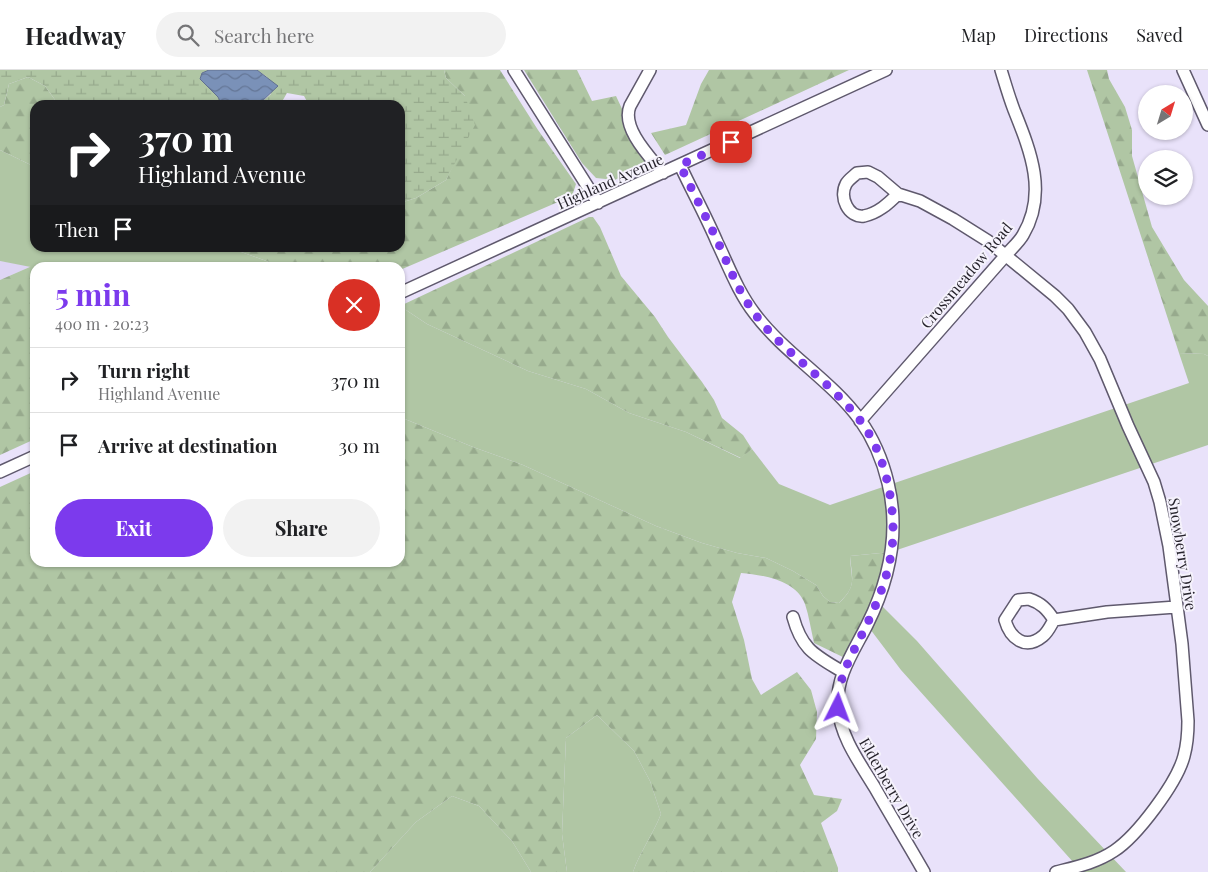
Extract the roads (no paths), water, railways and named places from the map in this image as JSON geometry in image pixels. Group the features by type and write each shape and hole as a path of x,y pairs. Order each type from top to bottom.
{"street":[{"path":"514,70 598,203"},
{"path":"650,70 628,110 629,120 630,127 636,138 663,173"},
{"name":"Highland Avenue","path":"405,291 886,70"},
{"name":"Crossmeadow Road","path":"860,421 1006,255 1022,236 1027,226 1033,204 1035,180 1030,152 1001,70"},
{"path":"1183,70 1208,125"},
{"name":"Elderberry Drive","path":"680,165 742,296 766,329 839,396 860,421 877,451 888,482 892,504 893,528 891,552 882,590 843,672 837,696 840,720 845,735 924,872"},
{"path":"868,172 878,177 898,194 883,208 863,216 853,213 846,205 843,194 846,184 857,173 868,172"},
{"name":"Snowberry Drive","path":"898,194 920,201 953,219 1006,255 1055,296 1080,324 1100,359 1154,482 1169,546 1182,644 1188,722 1184,757 1159,802 1133,833 1114,851 1092,862 1056,872"},
{"path":"0,472 30,458"},
{"path":"1054,620 1046,608 1038,602 1029,599 1018,600 1005,620 1008,630 1014,638 1023,642 1034,642 1044,636 1054,620 1107,612 1176,607"},
{"path":"792,617 797,634 806,647 818,657 843,672"}],"water":[{"path":"209,70 257,70 278,86 263,100 220,100 200,79 202,73"}]}
